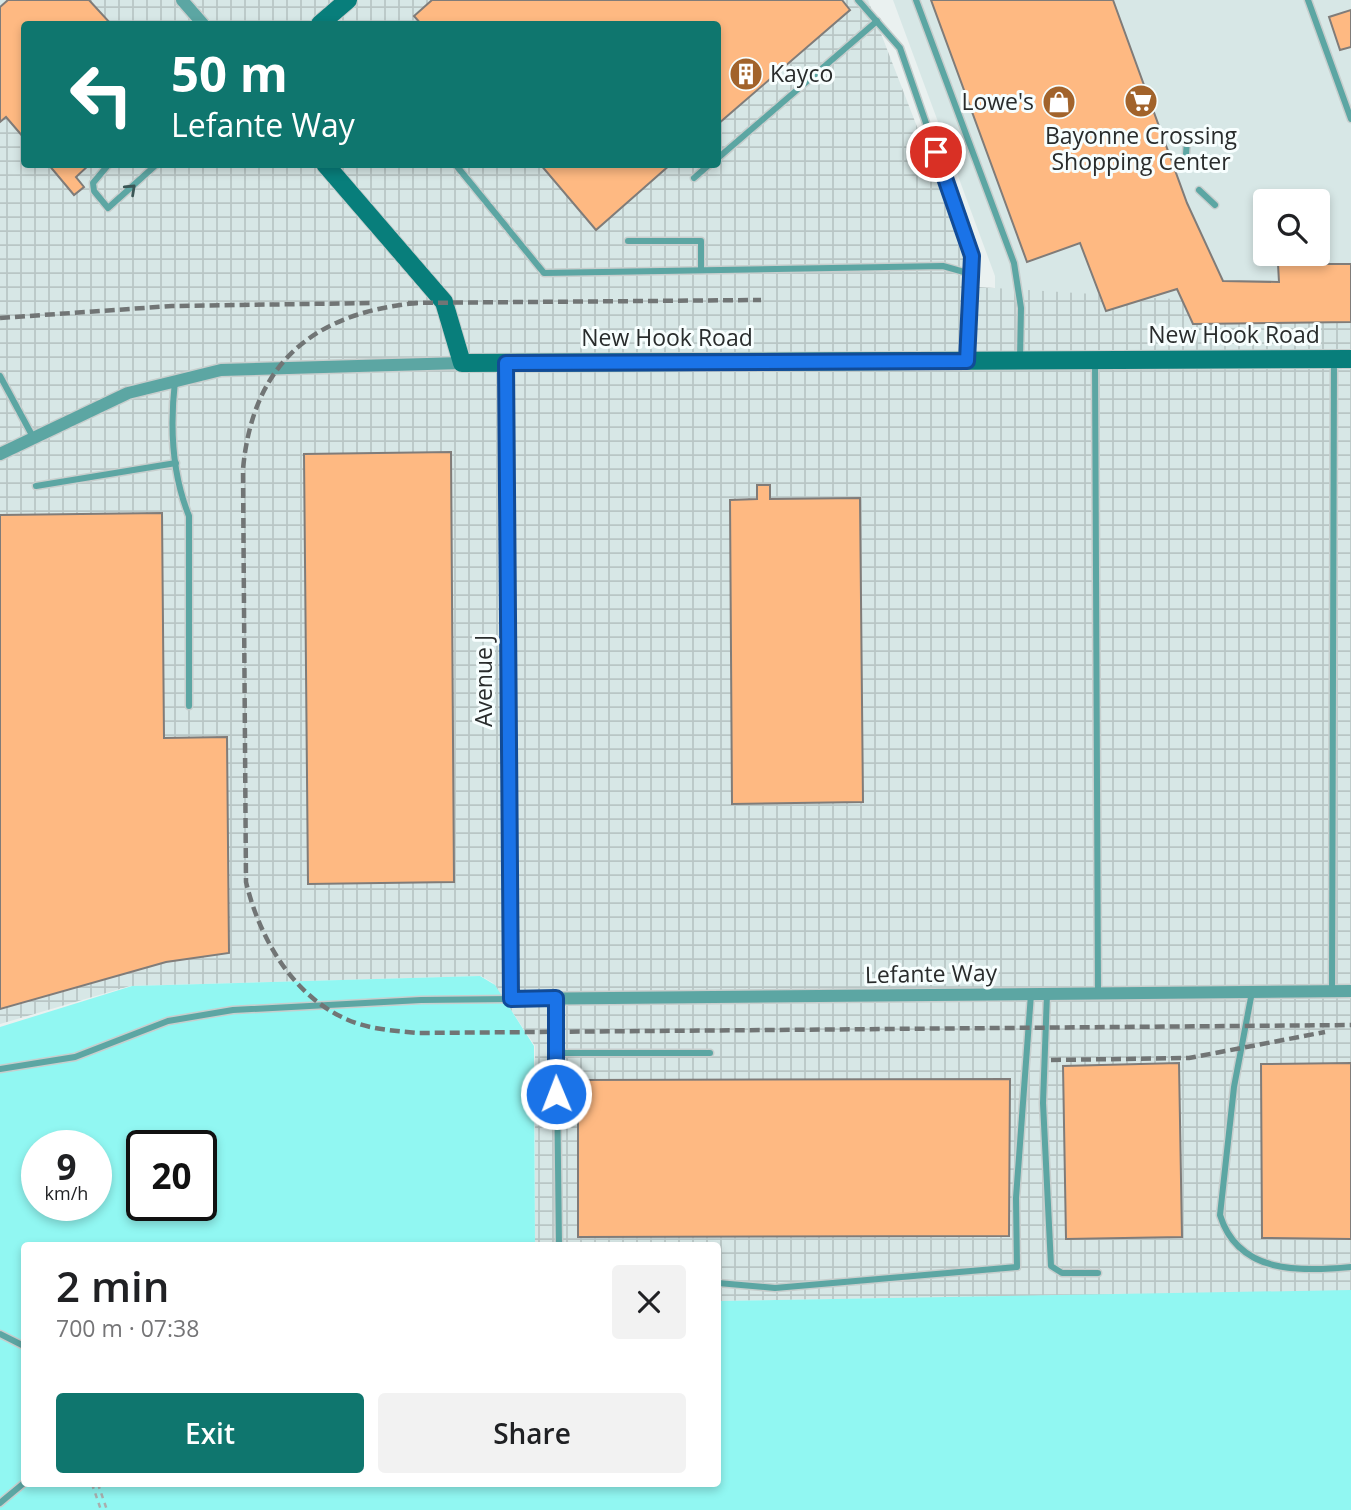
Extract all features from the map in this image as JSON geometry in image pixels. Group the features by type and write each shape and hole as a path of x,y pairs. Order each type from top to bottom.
{"street":[{"path":"182,0 200,21"},
{"path":"330,21 348,0"},
{"path":"328,168 444,302 462,363"},
{"name":"New Hook Road","path":"0,454 128,393 175,379 221,370 269,366 1343,359"},
{"name":"Avenue J","path":"506,363 511,999"},
{"name":"Lefante Way","path":"511,999 1351,991"}],"lane":[{"path":"858,0 900,48 972,256 967,361"},
{"path":"916,0 1014,263 1021,308 1020,360"},
{"path":"1308,0 1351,119"},
{"path":"721,155 877,21"},
{"path":"1186,154 1187,141 1197,134"},
{"path":"105,168 93,183 94,191 108,208 153,168"},
{"path":"458,168 544,273 943,266 971,274"},
{"path":"694,178 705,168"},
{"path":"1199,190 1215,205"},
{"path":"628,241 701,241 701,270"},
{"path":"1332,991 1343,359"},
{"path":"1095,360 1098,993"},
{"path":"0,376 33,437"},
{"path":"175,379 172,414 176,463 179,492 189,516 189,706"},
{"path":"36,486 176,463"},
{"path":"1252,992 1234,1087 1220,1216 1225,1233 1240,1251 1266,1262 1304,1271 1351,1267"},
{"path":"721,1283 775,1288 1017,1267 1016,1198 1031,994"},
{"path":"1047,994 1043,1103 1051,1266 1062,1273 1098,1273"},
{"path":"556,998 559,1242"},
{"path":"0,1069 75,1057 167,1021 233,1010 421,1000 511,999"},
{"path":"556,1054 710,1053"},
{"path":"0,1334 21,1344"},
{"path":"0,1503 21,1486"}],"path":[{"path":"93,1487 101,1510"},
{"path":"99,1487 107,1510"}],"shaded area":[{"path":"0,0 868,0 979,287 1351,310 1351,1291 721,1301 721,1242 535,1242 535,1046 493,983 481,976 130,986 0,1024"},
{"name":"Bayonne Crossing Shopping Center","path":"893,0 1351,0 1351,336 995,340 995,276"},
{"path":"480,976 495,985 534,1046 535,1242 21,1242 21,1487 721,1487 721,1301 1351,1290 1351,1510 0,1510 0,1027 132,986"}],"building":[{"path":"8,0 89,0 108,21 21,21 21,134 6,117 0,122 0,7"},
{"name":"Kayco","path":"432,0 842,0 850,10 721,121 721,21 418,21 414,16"},
{"name":"Lowe's","path":"931,0 1113,0 1187,203 1223,281 1279,282 1278,266 1351,264 1351,322 1193,324 1177,289 1106,311 1080,243 1027,262"},
{"path":"1351,10 1351,47 1340,50 1329,17"},
{"path":"51,168 86,168 76,177 84,187 74,195"},
{"path":"543,168 666,168 596,230"},
{"path":"451,452 454,882 308,884 304,454"},
{"path":"757,485 770,485 770,499 860,498 863,802 732,804 730,500 757,499"},
{"path":"162,513 164,738 227,737 229,953 166,962 0,1009 0,515"},
{"path":"1179,1063 1182,1237 1066,1239 1063,1066"},
{"path":"1351,1063 1351,1239 1262,1238 1261,1064"},
{"path":"1010,1079 1009,1236 578,1237 578,1080"}],"railway":[{"path":"408,303 761,300"},
{"path":"0,318 172,306 373,303"},
{"path":"417,303 348,318 319,332 295,350 275,372 260,399 249,432 243,469 246,882 252,904 272,948 284,968 317,1002 337,1015 359,1024 418,1033 1351,1025"},
{"path":"1051,1060 1189,1058 1325,1032"}],"place":[{"name":"Kayco","path":"746,74"},
{"name":"Bayonne Crossing Shopping Center","path":"1141,101"},
{"name":"Lowe's","path":"1059,102"}],"route":[{"path":"556,1094 556,998 511,999 506,363 967,361 972,256 936,152"}]}
